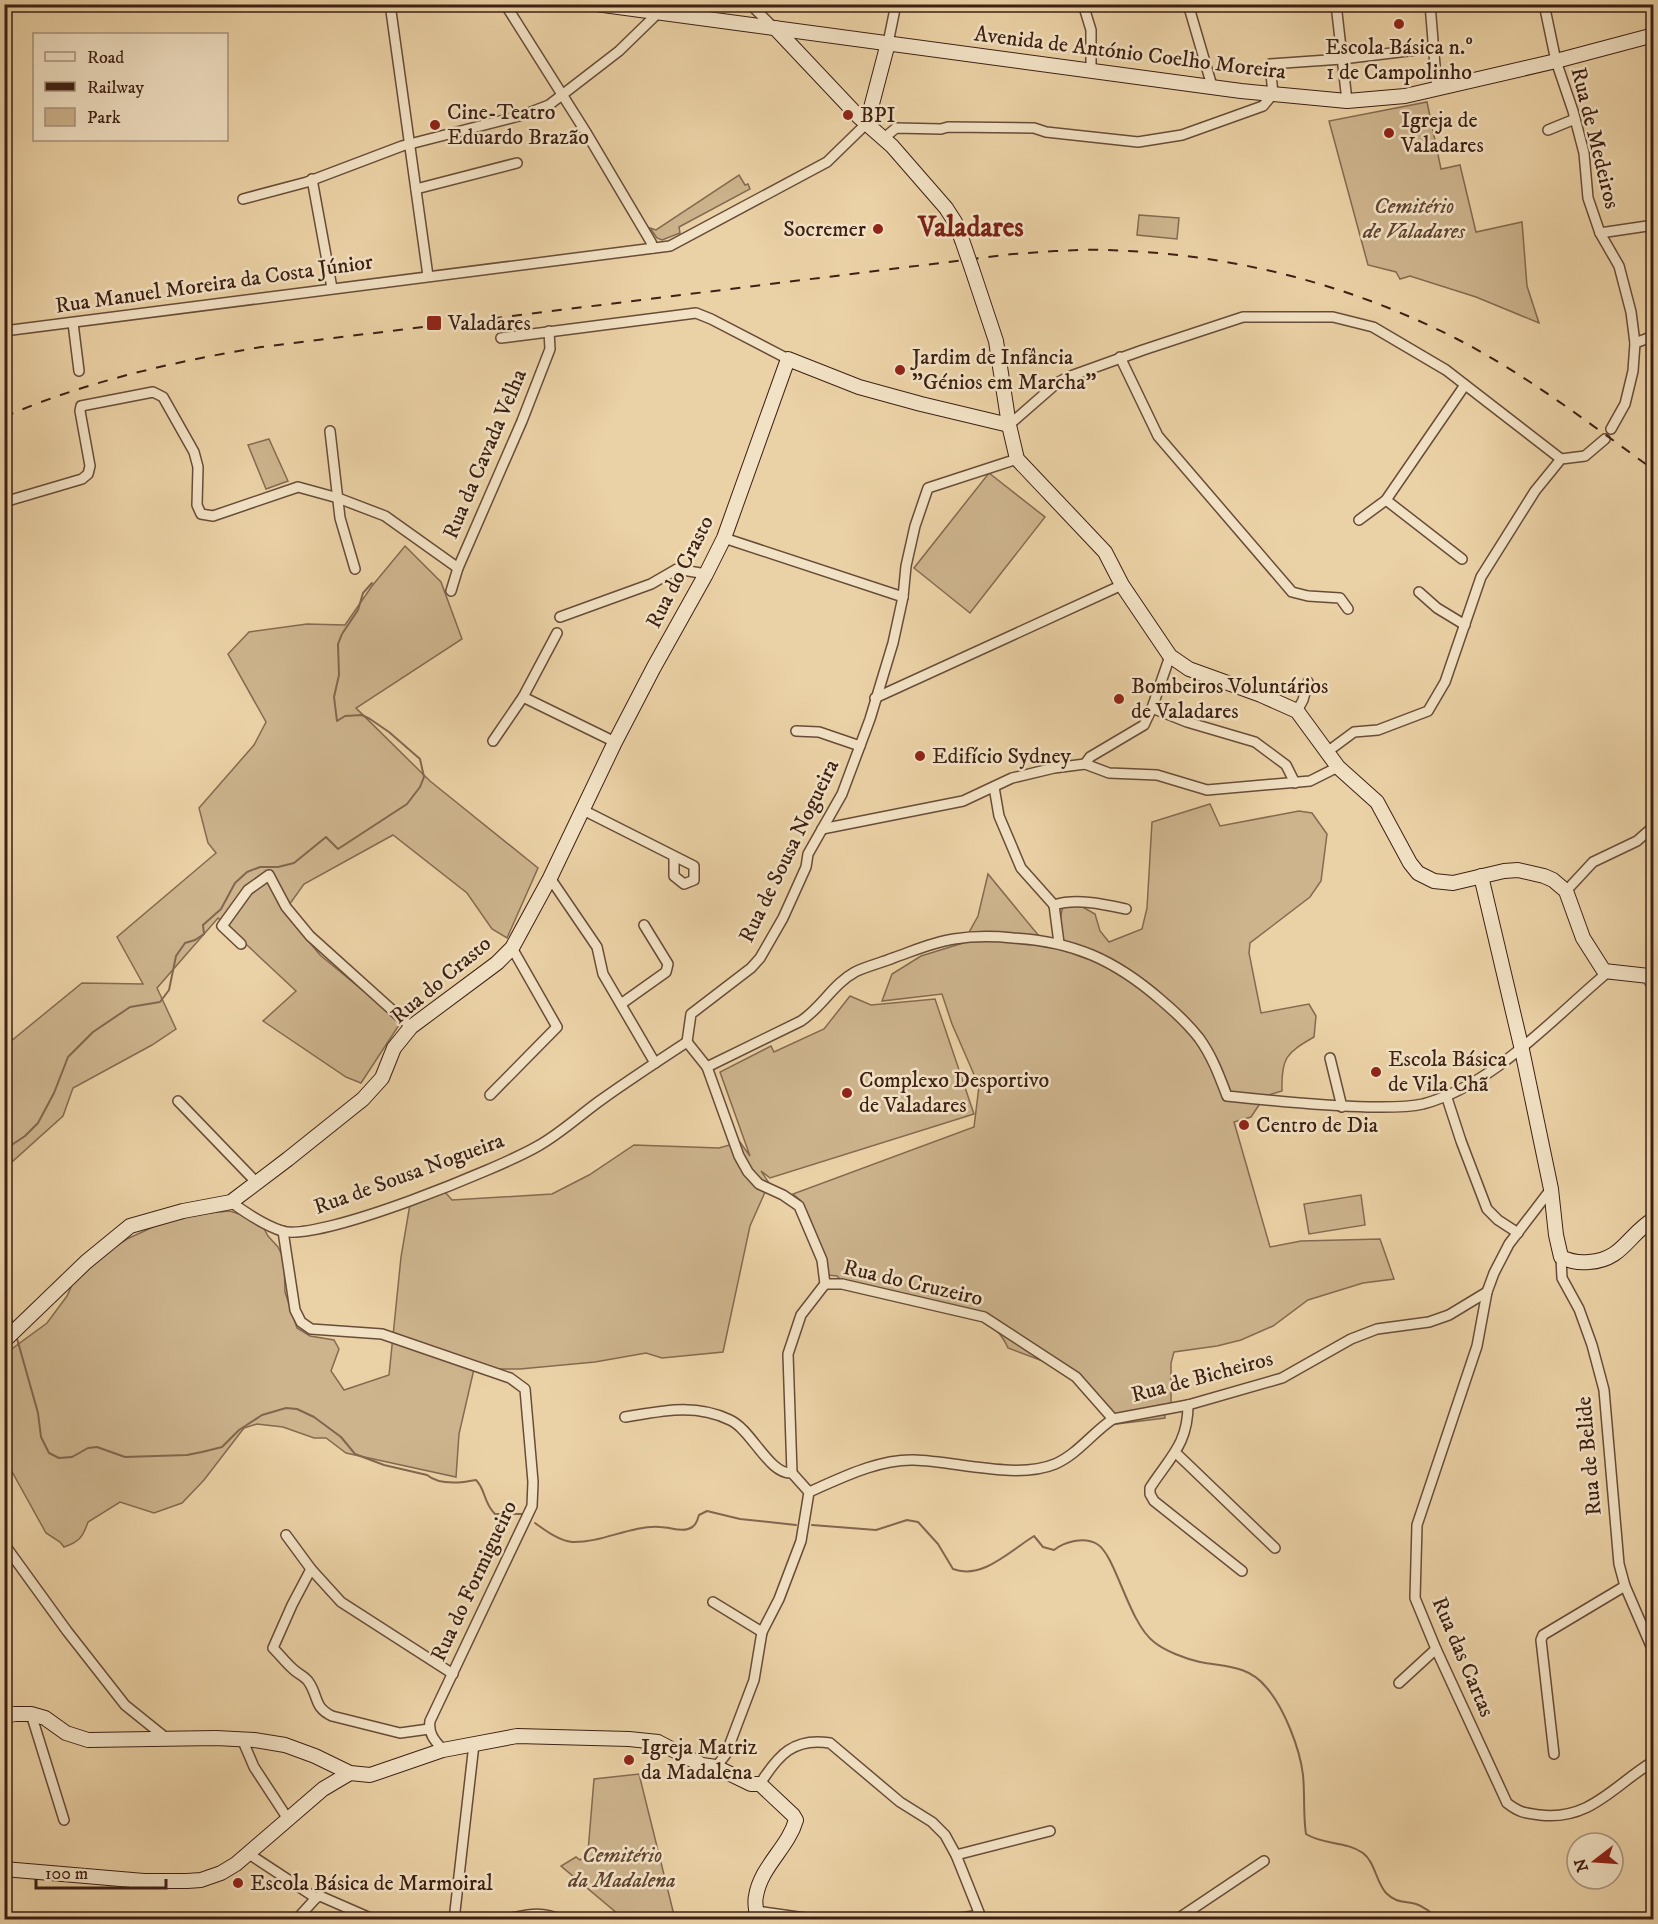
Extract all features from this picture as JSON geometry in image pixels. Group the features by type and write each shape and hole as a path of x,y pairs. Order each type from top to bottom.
{"street":[{"path":"390,4 428,276"},
{"path":"505,4 587,134 653,248"},
{"name":"Avenida de António Coelho Moreira","path":"596,4 661,9 775,28 1273,94 1347,101 1378,100 1437,90 1653,35"},
{"path":"750,4 884,138 956,222 996,341 1009,425 1017,459 1105,552 1122,585 1170,656 1189,669 1261,695 1297,711 1338,767 1377,802 1410,863 1418,873 1434,881 1453,884 1511,871 1534,872 1553,880 1566,891 1583,938 1601,968 1608,972 1652,978"},
{"path":"867,123 896,4"},
{"path":"1083,4 1091,30 1091,70"},
{"path":"1188,4 1212,86"},
{"path":"1336,4 1347,101"},
{"path":"1430,4 1437,90"},
{"name":"Rua de Medeiros","path":"1544,4 1556,61 1584,153 1588,198 1600,233 1619,266 1631,312 1635,344 1633,371 1625,404 1611,429"},
{"path":"243,199 312,179 409,145 523,115 549,105 619,51 661,9"},
{"path":"884,138 896,128 1034,128 1046,132 1138,142 1182,135 1263,106 1273,94 1270,64 1342,59 1433,48"},
{"path":"1548,130 1575,119"},
{"name":"Rua Manuel Moreira da Costa Júnior","path":"4,331 670,246 827,162 867,123"},
{"path":"416,189 517,163"},
{"path":"312,179 332,288"},
{"path":"1600,233 1653,225"},
{"path":"501,338 696,313 788,359 859,387 921,405 1009,425"},
{"path":"1009,425 1068,376 1120,357 1243,317 1333,317 1373,327 1446,370 1561,459"},
{"path":"73,323 79,371"},
{"name":"Rua da Cavada Velha","path":"451,591 458,568 522,421 550,349 549,331"},
{"path":"1635,344 1653,336"},
{"path":"1120,357 1158,436 1292,592 1308,596 1340,597 1348,609"},
{"name":"Rua do Crasto","path":"4,1341 86,1262 130,1226 183,1210 231,1202 257,1183 363,1099 382,1078 394,1048 411,1028 497,963 512,948 550,878 615,742 724,537 788,359"},
{"path":"1359,520 1386,500 1466,385"},
{"path":"4,502 82,479 88,474 90,466 81,406 153,392 163,397 194,452 198,467 197,505 201,514 213,516 298,487 338,498 385,516 458,568"},
{"path":"330,430 340,518 355,569"},
{"path":"1327,752 1354,732 1378,730 1428,711 1445,682 1481,577 1535,491 1561,459 1585,456 1605,439"},
{"name":"Rua de Sousa Nogueira","path":"231,1202 250,1215 283,1231 296,1232 321,1229 487,1172 540,1145 687,1042 691,1014 728,987 760,958 783,918 806,867 808,854 842,794 893,643 903,597 906,566 928,488 1017,459"},
{"path":"1386,500 1462,559"},
{"path":"724,537 903,597"},
{"path":"560,616 651,584 676,569 706,574"},
{"path":"875,698 1122,585"},
{"path":"1419,592 1437,608 1465,625"},
{"path":"493,741 523,697 557,633"},
{"path":"1085,764 1090,757 1144,725 1170,656"},
{"path":"1297,711 1308,682"},
{"path":"523,697 615,742"},
{"path":"1152,708 1187,722 1255,742 1286,765 1295,783"},
{"path":"796,731 819,732 860,746"},
{"path":"822,829 963,801 1012,778 1054,768 1085,764 1109,773 1157,775 1207,790 1310,781 1338,767"},
{"path":"994,787 999,816 1021,868 1054,905 1059,943"},
{"path":"583,810 674,856"},
{"path":"1566,891 1593,862 1637,841 1653,826"},
{"path":"241,944 222,926 248,890 269,875 286,907 310,936 411,1028"},
{"path":"1481,876 1551,1189 1556,1235 1562,1257 1569,1261 1584,1263 1615,1256 1639,1230 1653,1219"},
{"path":"550,878 597,947 603,974 655,1063"},
{"path":"1054,905 1064,901 1126,909"},
{"path":"621,1004 666,972 669,964 644,925"},
{"path":"707,1068 801,1021 814,1012 842,980 857,971 946,940 977,937 1039,939 1084,951 1112,963 1146,987 1177,1014 1198,1037 1210,1055 1227,1096 1342,1107 1396,1107 1422,1104 1446,1095 1483,1075 1521,1050 1608,972"},
{"path":"490,1095 557,1027 512,948"},
{"path":"687,1042 707,1068 739,1156 748,1173 759,1184 783,1195 799,1206 822,1260 825,1284"},
{"path":"1330,1058 1342,1107"},
{"path":"1446,1095 1487,1209 1498,1220 1518,1233"},
{"path":"178,1101 257,1183"},
{"path":"1486,1292 1494,1273 1518,1233 1551,1189"},
{"name":"Rua do Formigueiro","path":"283,1231 295,1310 302,1322 311,1329 382,1334 510,1378 525,1389 533,1482 532,1506 453,1674 442,1691 429,1729"},
{"name":"Rua de Belide","path":"1562,1257 1562,1278 1579,1309 1592,1345 1604,1390 1618,1564 1653,1653"},
{"name":"Rua do Cruzeiro","path":"792,1473 788,1354 801,1315 825,1284 842,1284 984,1317 1076,1377 1113,1419"},
{"name":"Rua de Bicheiros","path":"809,1492 845,1476 912,1459 1013,1470 1036,1469 1055,1464 1069,1456 1103,1425 1113,1419 1188,1405 1282,1378 1351,1339 1377,1329 1429,1322 1449,1315 1486,1292"},
{"name":"Rua das Cartas","path":"1486,1292 1477,1346 1417,1525 1415,1598 1507,1803 1519,1813 1547,1816 1573,1814 1599,1802 1653,1761"},
{"path":"1188,1405 1188,1424 1176,1453 1149,1488 1150,1494 1154,1501 1242,1571"},
{"path":"625,1417 671,1410 700,1410 732,1421 744,1430 774,1466 785,1473 792,1473 809,1492 801,1541 779,1599 762,1632 754,1680 726,1754 716,1767"},
{"path":"1176,1453 1275,1548"},
{"path":"286,1535 311,1569 341,1602 453,1674"},
{"path":"4,1544 125,1705 166,1738"},
{"path":"311,1569 273,1648 293,1669 306,1678 311,1685 317,1704 324,1713 400,1733 429,1729 443,1750"},
{"path":"1554,1754 1541,1640 1543,1635 1625,1586"},
{"path":"713,1602 762,1632"},
{"path":"1399,1683 1436,1649"},
{"path":"31,1714 64,1820"},
{"path":"4,1716 31,1714 45,1718 66,1733 88,1740 242,1739 285,1745 350,1773 370,1775 443,1750 517,1736 538,1735 658,1742 702,1765 716,1767 751,1784 760,1784 793,1815 796,1820 794,1828 765,1871 755,1897 757,1915 819,1920"},
{"path":"242,1739 254,1767 288,1819"},
{"path":"760,1784 785,1752 799,1743 815,1741 830,1743 900,1802 932,1822 945,1835 956,1855 981,1917 948,1920"},
{"path":"474,1744 454,1919 476,1920"},
{"path":"4,1869 144,1881 201,1880 221,1873 249,1854 323,1789 350,1773"},
{"path":"956,1855 1050,1831"},
{"path":"249,1854 316,1898 320,1896 375,1920"},
{"path":"1176,1920 1264,1861"},
{"path":"296,1920 313,1904 316,1898"},
{"path":"504,1920 517,1916 546,1915 560,1920"}],"green space":[{"name":"Cemitério de Valadares","path":"1427,102 1441,169 1460,165 1476,232 1522,222 1527,286 1539,323 1476,297 1410,276 1400,279 1396,272 1368,265 1329,121"},
{"path":"739,175 750,189 679,227 680,233 662,240 657,238 650,228 656,230"},
{"path":"1139,215 1179,218 1177,239 1137,235"},
{"path":"269,439 288,481 266,489 248,445"},
{"path":"989,473 1045,517 970,613 914,568"},
{"path":"405,546 441,582 462,639 356,708 430,781 538,868 507,938 492,929 467,893 393,835 304,884 284,912 320,955 401,1022 361,1083 346,1077 263,1021 296,991 218,918 157,988 176,1029 152,1045 73,1088 63,1116 13,1161 5,1164 5,1046 82,983 143,984 117,937 216,853 208,843 199,808 254,745 266,722 228,654 249,632 307,624 345,625 372,586"},
{"path":"1210,804 1220,826 1299,811 1312,813 1327,834 1321,881 1310,897 1250,943 1249,953 1261,1013 1309,1004 1316,1016 1314,1037 1291,1052 1284,1064 1282,1091 1265,1096 1251,1117 1234,1122 1270,1247 1301,1241 1380,1239 1394,1279 1363,1283 1308,1300 1273,1326 1241,1340 1174,1352 1171,1363 1171,1404 1164,1405 1165,1418 1109,1425 1096,1394 1048,1363 1008,1348 995,1329 976,1316 827,1275 818,1261 810,1221 798,1201 800,1200 793,1194 974,1127 979,1086 952,1024 942,994 882,1001 892,974 921,956 963,943 978,916 988,874 1048,947 1057,933 1063,906 1081,906 1095,914 1100,931 1109,942 1142,929 1147,908 1152,822"},
{"path":"850,996 871,1005 935,999 974,1114 770,1178 761,1171 769,1183 750,1226 723,1352 662,1358 646,1353 595,1362 520,1369 474,1369 459,1434 456,1477 346,1453 326,1438 314,1438 283,1427 257,1424 244,1428 204,1480 182,1503 154,1513 120,1502 88,1522 80,1538 64,1547 46,1533 5,1459 11,1447 5,1439 5,1354 47,1323 67,1296 78,1271 127,1239 177,1216 230,1211 260,1221 284,1259 285,1292 297,1328 310,1336 334,1340 339,1349 331,1371 344,1390 389,1375 401,1257 410,1204 445,1192 452,1200 552,1194 589,1175 634,1145 719,1148 740,1142 750,1156 720,1072 771,1046 774,1052 824,1029"},
{"path":"1361,1195 1365,1225 1309,1234 1304,1204"},
{"name":"Cemitério da Madalena","path":"639,1774 675,1919 624,1919 561,1866 576,1857 580,1860 588,1852 594,1779"}],"waterway":[{"path":"4,1150 25,1136 38,1123 54,1093 68,1057 93,1032 130,1007 160,1002 169,990 176,956 185,943 204,934 203,925 221,909 235,883 247,872 260,867 278,867 294,863 326,837 338,849 407,804 420,787 424,777 420,759 389,732 362,715 345,716 337,721 334,697 339,675 338,644 358,610 363,593 372,583"},
{"path":"4,1295 13,1324"},
{"path":"16,1335 38,1413 41,1437 49,1453 59,1458 72,1457 88,1448 97,1447 125,1457 187,1455 202,1452 222,1447 239,1430 262,1415 286,1408 297,1409 314,1417 341,1437 355,1454 444,1482 476,1480 495,1514 524,1514"},
{"path":"535,1523 557,1537 572,1542 594,1540 649,1527 688,1529 695,1524 699,1515 707,1511 740,1519 796,1525"},
{"path":"812,1525 876,1530 907,1520 918,1522 938,1544 953,1569 964,1571 975,1571 985,1567 1034,1536 1043,1547 1054,1550 1074,1541 1086,1540 1097,1544 1110,1561 1137,1620 1154,1642 1188,1659 1244,1671 1259,1680 1273,1695 1295,1741 1301,1765 1306,1834 1363,1853 1386,1893 1397,1900 1422,1907 1439,1920"}],"railway":[{"path":"4,417 67,393 131,374 261,347 1013,254 1104,250 1196,257 1241,265 1330,287 1373,302 1415,319 1483,353 1558,401 1654,470"}],"place":[{"name":"Escola Básica n.º 1 de Campolinho","path":"1399,24"},
{"name":"BPI","path":"848,115"},
{"name":"Cine-Teatro Eduardo Brazão","path":"435,125"},
{"name":"Igreja de Valadares","path":"1389,133"},
{"name":"Socremer","path":"878,229"},
{"name":"Valadares","path":"434,323"},
{"name":"Jardim de Infância \"Génios em Marcha\"","path":"900,370"},
{"name":"Bombeiros Voluntários de Valadares","path":"1119,699"},
{"name":"Edifício Sydney","path":"920,756"},
{"name":"Escola Básica de Vila Chã","path":"1376,1072"},
{"name":"Complexo Desportivo de Valadares","path":"847,1093"},
{"name":"Centro de Dia","path":"1244,1125"},
{"name":"Igreja Matriz da Madalena","path":"629,1760"},
{"name":"Escola Básica de Marmoiral","path":"238,1883"}],"district":[{"name":"Valadares","path":"971,227"}]}
